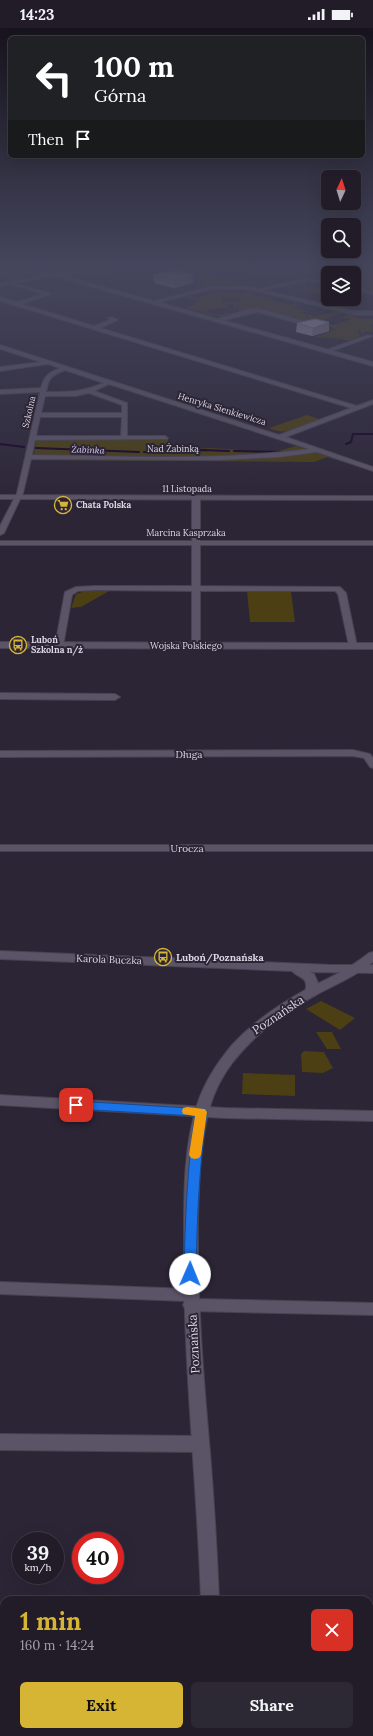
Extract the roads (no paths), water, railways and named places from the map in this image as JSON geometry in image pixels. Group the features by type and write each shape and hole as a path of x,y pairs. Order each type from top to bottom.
{"street":[{"path":"0,347 65,368"},
{"path":"156,347 358,408"},
{"path":"312,347 373,364"},
{"path":"327,351 339,347"},
{"path":"0,369 48,363"},
{"name":"Henryka Sienkiewicza","path":"65,368 373,469"},
{"name":"Szkolna","path":"0,533 20,493 43,392 48,377 65,368"},
{"path":"0,392 76,394 89,391 110,382"},
{"path":"89,391 125,404 124,438"},
{"path":"279,437 373,402"},
{"path":"38,415 125,415"},
{"path":"32,438 166,438"},
{"name":"Nad Żabinką","path":"28,457 218,458 280,455 318,450"},
{"name":"11 Listopada","path":"0,497 373,498"},
{"path":"196,498 196,646"},
{"name":"Marcina Kasprzaka","path":"0,543 373,543"},
{"path":"59,642 68,594 76,589 329,588 340,590 342,593 353,643"},
{"name":"Wojska Polskiego","path":"0,645 59,642 196,646 353,643 373,646"},
{"path":"0,696 116,697"},
{"name":"Długa","path":"0,754 353,754 367,756 373,765"},
{"name":"Urocza","path":"0,848 373,848"},
{"name":"Karola Buczka","path":"0,955 291,968 373,969"},
{"name":"Poznańska","path":"210,1596 191,1300 191,1208 196,1137 201,1112 215,1078 227,1060 240,1043 262,1023 354,969 373,956"},
{"name":"Karola Buczka","path":"291,968 310,976 313,985 311,993"},
{"path":"0,1100 201,1112 373,1116"},
{"path":"0,1288 191,1300 373,1309"},
{"path":"0,1442 200,1444"}],"waterway":[{"name":"Żabinka","path":"346,444 351,442 353,434 373,434"},
{"name":"Żabinka","path":"0,444 24,447"},
{"name":"Żabinka","path":"36,448 139,452"},
{"name":"Żabinka","path":"144,452 203,450 229,451"},
{"name":"Żabinka","path":"234,451 286,452"}],"place":[{"name":"Chata Polska","path":"63,505"},
{"name":"Luboń Szkolna n/ż","path":"18,645"},
{"name":"Luboń/Poznańska","path":"163,957"}]}
